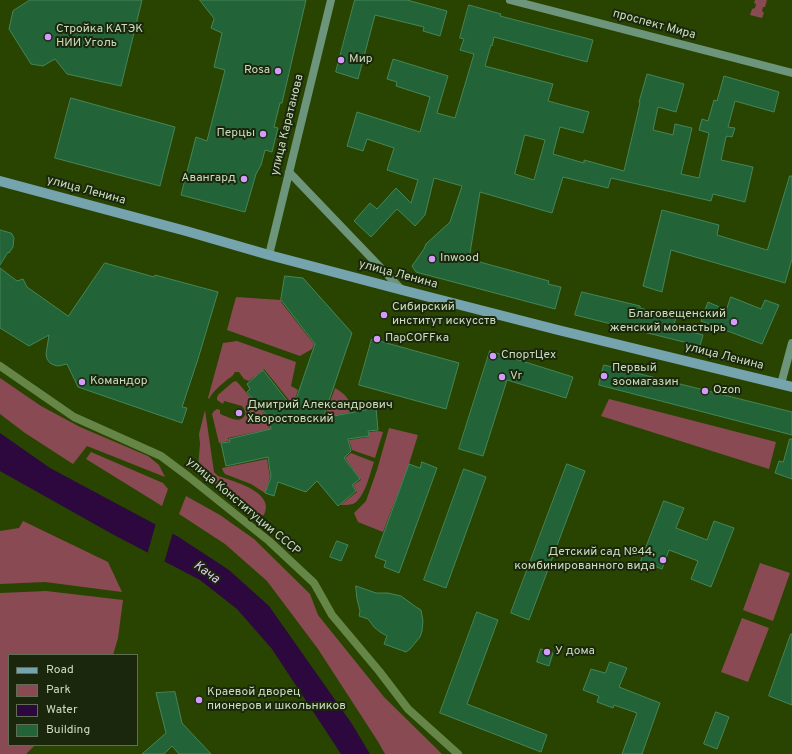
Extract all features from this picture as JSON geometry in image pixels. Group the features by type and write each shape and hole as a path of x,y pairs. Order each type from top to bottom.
{"main road":[{"name":"улица Ленина","path":"0,182 402,290 792,387"}],"street":[{"name":"улица Каратанова","path":"269,255 331,0"},
{"name":"проспект Мира","path":"510,0 792,73"},
{"path":"289,172 402,290"},
{"path":"781,384 792,343"},
{"name":"улица Конституции СССР","path":"0,366 74,417 161,456 268,541 314,583 332,615 379,671 408,709 458,754"}],"green space":[{"path":"755,0 767,0 765,7 763,7 762,11 764,13 762,18 750,15 752,9 755,8"},
{"path":"236,297 281,300 281,302 314,344 312,349 300,356 227,330"},
{"path":"237,341 296,362 291,386 298,390 293,405 264,369 249,381 244,379 239,372 235,372 215,391 209,399 208,398 223,343"},
{"path":"0,378 41,406 80,427 148,456 159,465 165,477 87,446 73,464 25,433 0,414"},
{"path":"236,381 268,418 270,429 228,438 229,441 219,443 212,414 214,411 217,409 220,410 220,414 237,420 243,418 245,415 245,411 242,406 224,401 223,404 217,400 218,395"},
{"path":"335,388 342,392 349,400 351,412 327,417 325,416"},
{"path":"609,399 776,442 769,469 601,416"},
{"path":"205,410 214,472 218,476 242,484 259,494 264,500 266,507 264,515 256,517 198,468 200,444 199,434"},
{"path":"389,428 418,435 409,464 383,532 358,522 354,513 366,501"},
{"path":"369,432 383,432 375,458 352,450 349,440 369,437"},
{"path":"91,452 163,483 168,489 162,506 86,459"},
{"path":"351,453 374,462 361,496 353,504 340,505 357,492 353,485 361,480 345,458"},
{"path":"267,459 270,477 265,493 251,484 225,474 222,468"},
{"path":"186,496 220,515 254,539 310,594 318,615 384,697 442,754 385,754 318,649 267,581 225,544 179,514"},
{"path":"23,521 108,562 122,592 45,582 0,584 0,531 19,528"},
{"path":"760,563 790,573 773,621 743,610"},
{"path":"46,591 123,600 118,638 113,654 8,654 8,746 34,746 26,754 0,754 0,593"},
{"path":"742,618 769,628 748,682 721,672"}],"water":[{"name":"Кача","path":"0,433 50,468 177,536 229,570 269,606 352,724 370,754 341,754 272,649 237,609 200,580 114,535 0,471"}],"pier":[{"path":"156,523 173,532 164,563 147,555"}],"building":[{"path":"30,0 142,0 121,86 67,74 55,59 43,66 31,64 9,29 13,11"},
{"path":"200,0 306,0 282,103 280,103 274,127 278,128 272,152 265,150 245,212 181,195 196,137 207,141 225,70 214,67 222,33 211,28 214,19"},
{"path":"355,0 407,0 447,11 440,36 423,31 424,27 375,15 358,79 336,72"},
{"path":"469,5 501,14 500,16 593,40 587,62 494,37 485,66 553,84 548,101 589,112 583,133 560,127 553,154 584,163 584,160 624,171 639,102 647,74 684,84 676,112 658,107 653,130 673,135 675,124 692,128 681,174 699,178 709,133 699,130 702,119 708,121 714,100 717,101 724,76 779,92 774,112 735,101 728,127 735,128 732,137 726,137 721,160 753,167 745,202 713,194 711,201 611,178 608,188 563,177 552,213 480,192 469,259 549,281 548,284 561,287 555,309 416,272 412,266 426,244 450,222 462,186 434,178 425,215 415,226 397,209 371,237 354,221 370,203 377,209 396,188 411,203 418,180 387,170 394,148 367,139 363,151 347,146 357,112 420,132 430,97 396,86 397,82 387,79 393,59 448,76 437,113 455,118 474,54 460,50 464,39 460,38","holes":["525,135 545,140 534,180 515,174"]},
{"path":"71,98 175,127 160,186 55,158"},
{"path":"790,176 792,176 792,259 785,283 671,250 662,292 643,286 662,210 719,225 717,235 767,250"},
{"path":"0,230 11,233 14,238 13,247 0,265"},
{"path":"105,263 154,277 155,275 218,292 182,407 187,408 182,423 78,387 67,364 58,366 54,365 47,359 46,354 49,335 29,346 0,328 0,268 17,281 23,279 27,287 68,316"},
{"path":"285,276 303,278 352,333 323,418 376,408 378,430 368,431 369,436 348,439 351,451 344,458 360,479 352,485 356,491 338,506 317,481 306,492 278,482 274,496 265,493 271,477 268,457 226,466 221,443 230,442 229,439 271,429 269,418 247,392 250,389 247,384 263,370 293,408 315,344 281,300"},
{"path":"582,292 640,306 640,308 676,318 673,327 703,335 700,346 575,315"},
{"name":"Благовещенский женский монастырь","path":"731,297 761,309 765,300 779,305 762,344 701,321 708,302 726,310"},
{"path":"372,339 459,363 446,409 359,385"},
{"path":"490,351 573,377 566,398 507,380 483,456 459,449"},
{"path":"604,365 792,412 792,435 599,385"},
{"path":"790,439 792,439 792,479 775,473 779,461 783,462"},
{"path":"422,462 437,468 399,573 384,567 386,561 375,557 409,464 420,468"},
{"path":"567,464 585,471 529,620 511,613"},
{"path":"464,469 486,477 446,588 424,580"},
{"path":"664,501 684,508 676,528 707,540 714,521 734,528 711,587 691,579 698,561 669,550 662,569 641,561"},
{"path":"337,541 348,545 341,561 330,557"},
{"path":"356,586 376,593 388,593 401,596 421,610 423,621 422,631 420,637 410,649 406,652 384,644 387,636 374,627 368,619 359,616 360,611"},
{"path":"477,612 498,620 467,704 547,735 541,752 440,713"},
{"path":"792,634 792,705 769,696"},
{"path":"541,649 553,653 549,666 537,662"},
{"path":"610,662 627,668 619,687 660,703 642,754 622,754 637,713 614,705 613,708 597,702 599,696 583,690 591,669 605,673"},
{"path":"175,692 182,723 211,754 179,754 172,746 164,754 142,754 166,733 156,693"},
{"path":"716,712 729,717 717,749 704,744"}],"place":[{"name":"Стройка КАТЭК НИИ Уголь","path":"48,37"},
{"name":"Мир","path":"341,60"},
{"name":"Rosa","path":"278,71"},
{"name":"Перцы","path":"263,134"},
{"name":"Авангард","path":"244,179"},
{"name":"Inwood","path":"432,259"},
{"name":"Сибирский институт искусств","path":"384,315"},
{"name":"Благовещенский женский монастырь","path":"734,322"},
{"name":"ПарCOFFка","path":"377,339"},
{"name":"СпортЦех","path":"493,356"},
{"name":"Первый зоомагазин","path":"604,376"},
{"name":"Vr","path":"502,377"},
{"name":"Командор","path":"82,382"},
{"name":"Ozon","path":"705,391"},
{"name":"Дмитрий Александрович Хворостовский","path":"239,413"},
{"name":"Детский сад №44, комбинированного вида","path":"663,560"},
{"name":"У дома","path":"547,652"},
{"name":"Краевой дворец пионеров и школьников","path":"199,700"}]}
